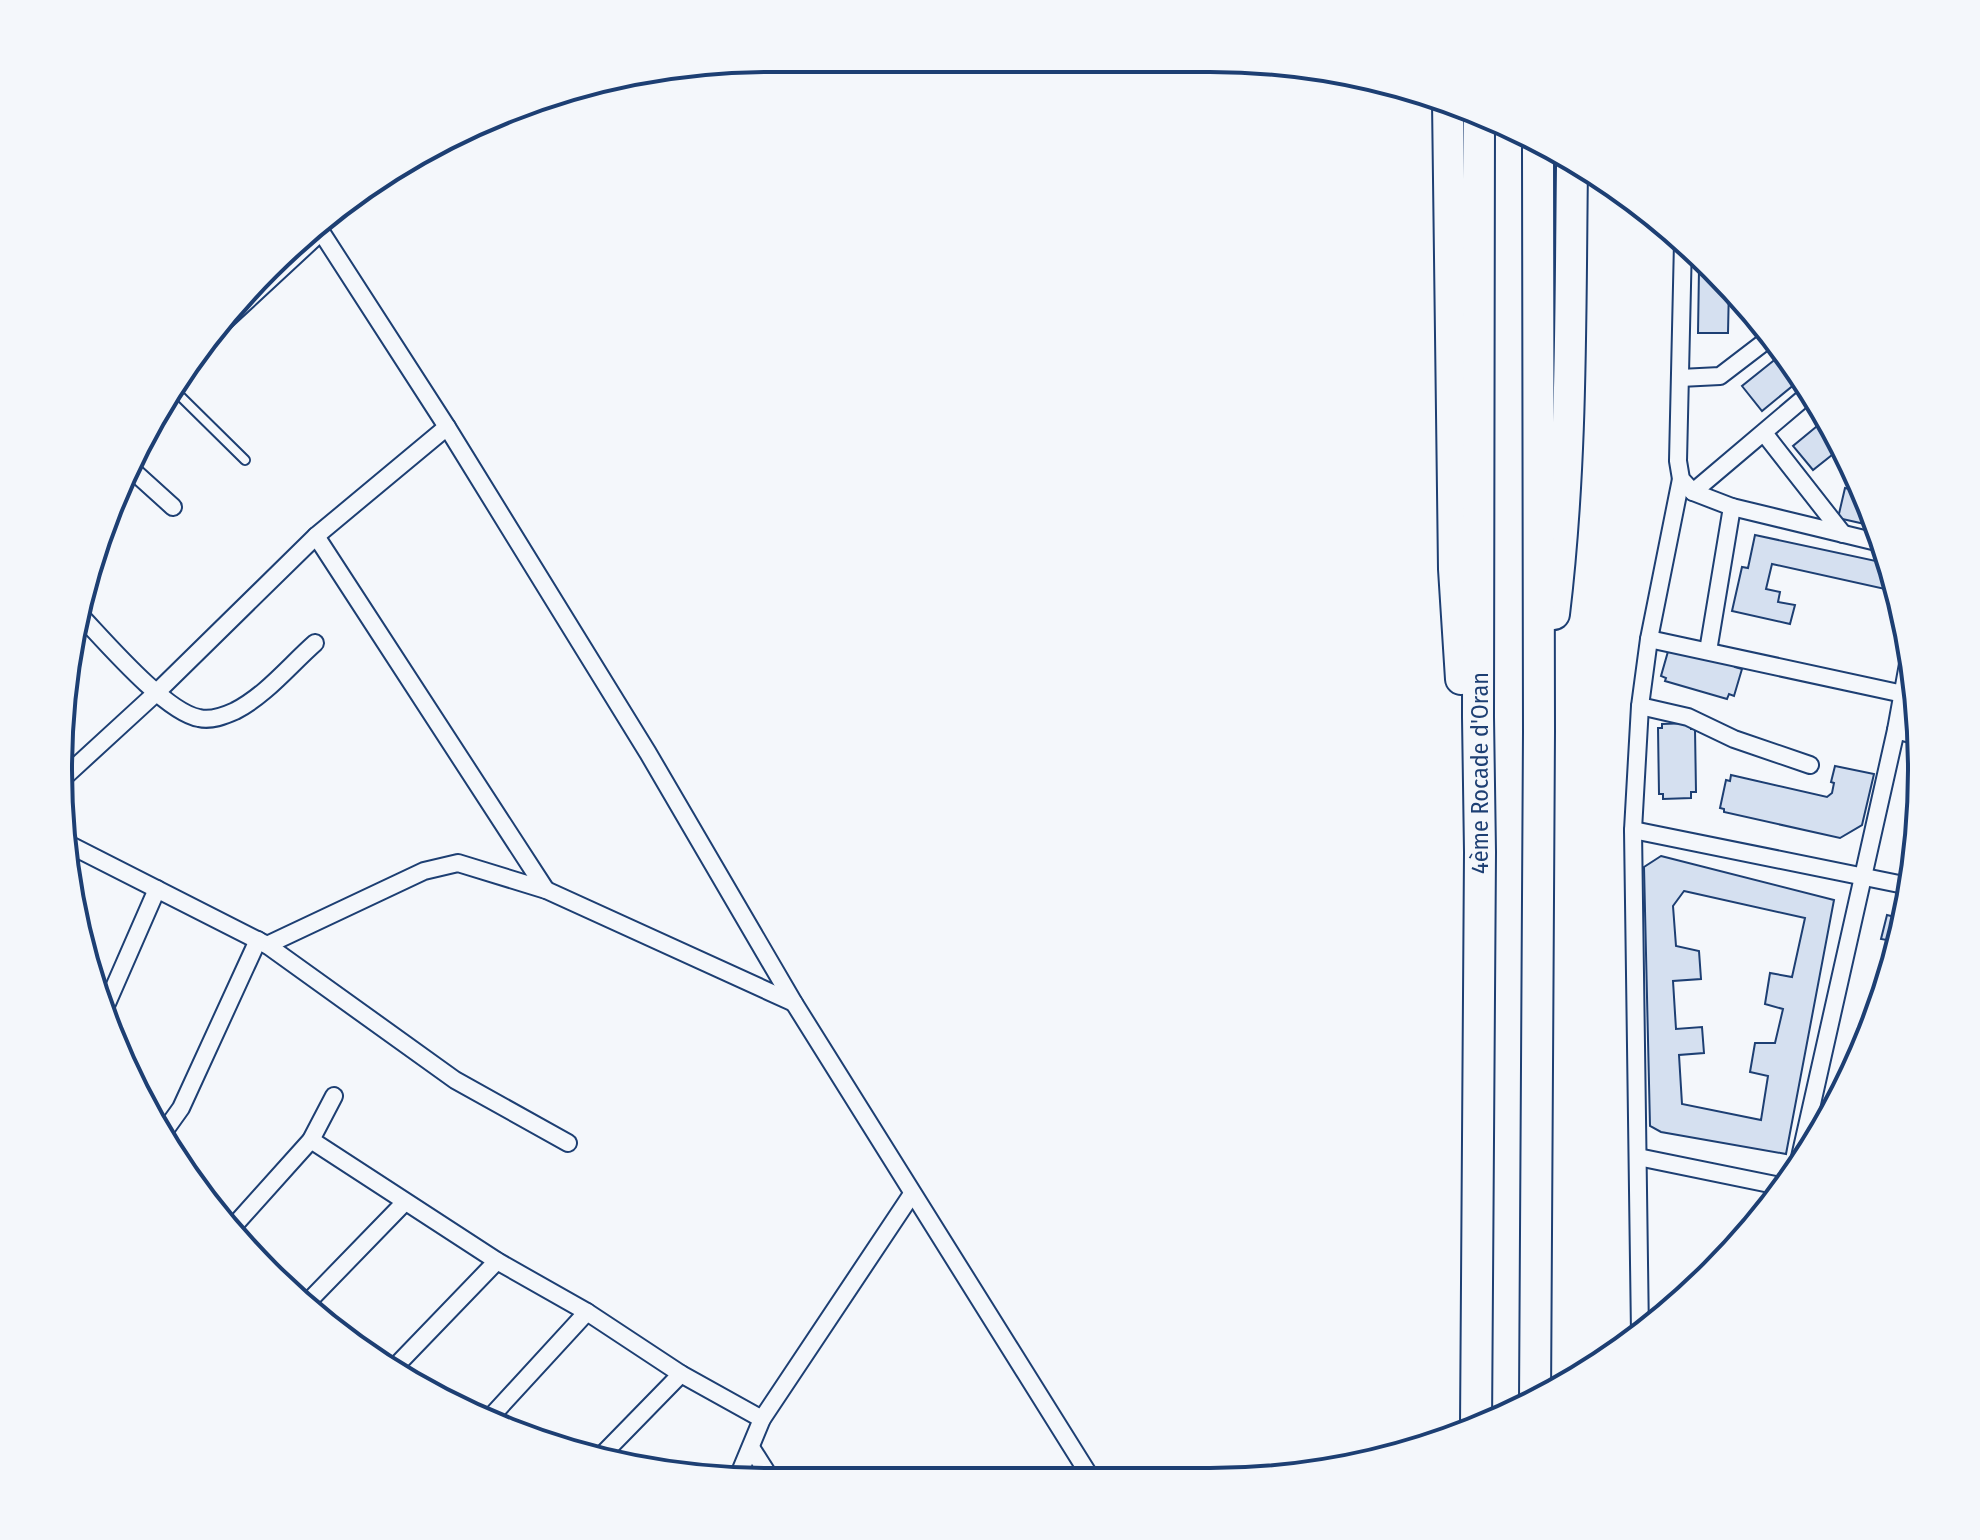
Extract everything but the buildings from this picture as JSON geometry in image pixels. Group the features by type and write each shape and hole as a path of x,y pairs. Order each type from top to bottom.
{"highway":[{"path":"1448,114 1454,569 1464,726 1480,852"},
{"name":"4ème Rocade d'Oran","path":"1476,1415 1480,852 1479,126"},
{"path":"1535,1387 1538,154"},
{"path":"1539,731 1562,547 1566,487 1572,174"}],"street":[{"path":"322,235 447,427 648,753 794,1003 1085,1468"},
{"path":"1640,1320 1633,830 1640,706 1649,639 1681,479 1678,461 1683,257"},
{"path":"1680,378 1720,376 1763,343"},
{"path":"1693,492 1801,400"},
{"path":"72,770 156,693 316,536 447,427"},
{"path":"1764,433 1843,534"},
{"path":"138,475 173,507"},
{"path":"1681,479 1693,492 1732,507 1869,540"},
{"path":"1708,651 1732,507"},
{"path":"316,536 546,890"},
{"path":"88,623 156,693 197,718 215,718 262,693 315,643"},
{"path":"1649,639 1904,695"},
{"path":"1640,706 1688,717 1734,739 1810,765"},
{"path":"1805,1133 1896,730 1905,706"},
{"path":"1896,730 1907,733"},
{"path":"1633,830 1898,884"},
{"path":"77,848 262,942 455,1080 568,1143"},
{"path":"169,1124 181,1108 262,942 424,871 458,863 546,890 794,1003"},
{"path":"110,997 157,889"},
{"path":"238,1221 311,1140 334,1096"},
{"path":"311,1140 497,1261 587,1312 681,1374 762,1419"},
{"path":"1638,1157 1772,1184"},
{"path":"743,1467 762,1419 912,1194"},
{"path":"313,1297 405,1202"},
{"path":"400,1361 497,1261"},
{"path":"496,1412 587,1312"},
{"path":"608,1449 681,1374"},
{"path":"752,1449 764,1468"}],"lane":[{"path":"181,397 245,460"}]}
